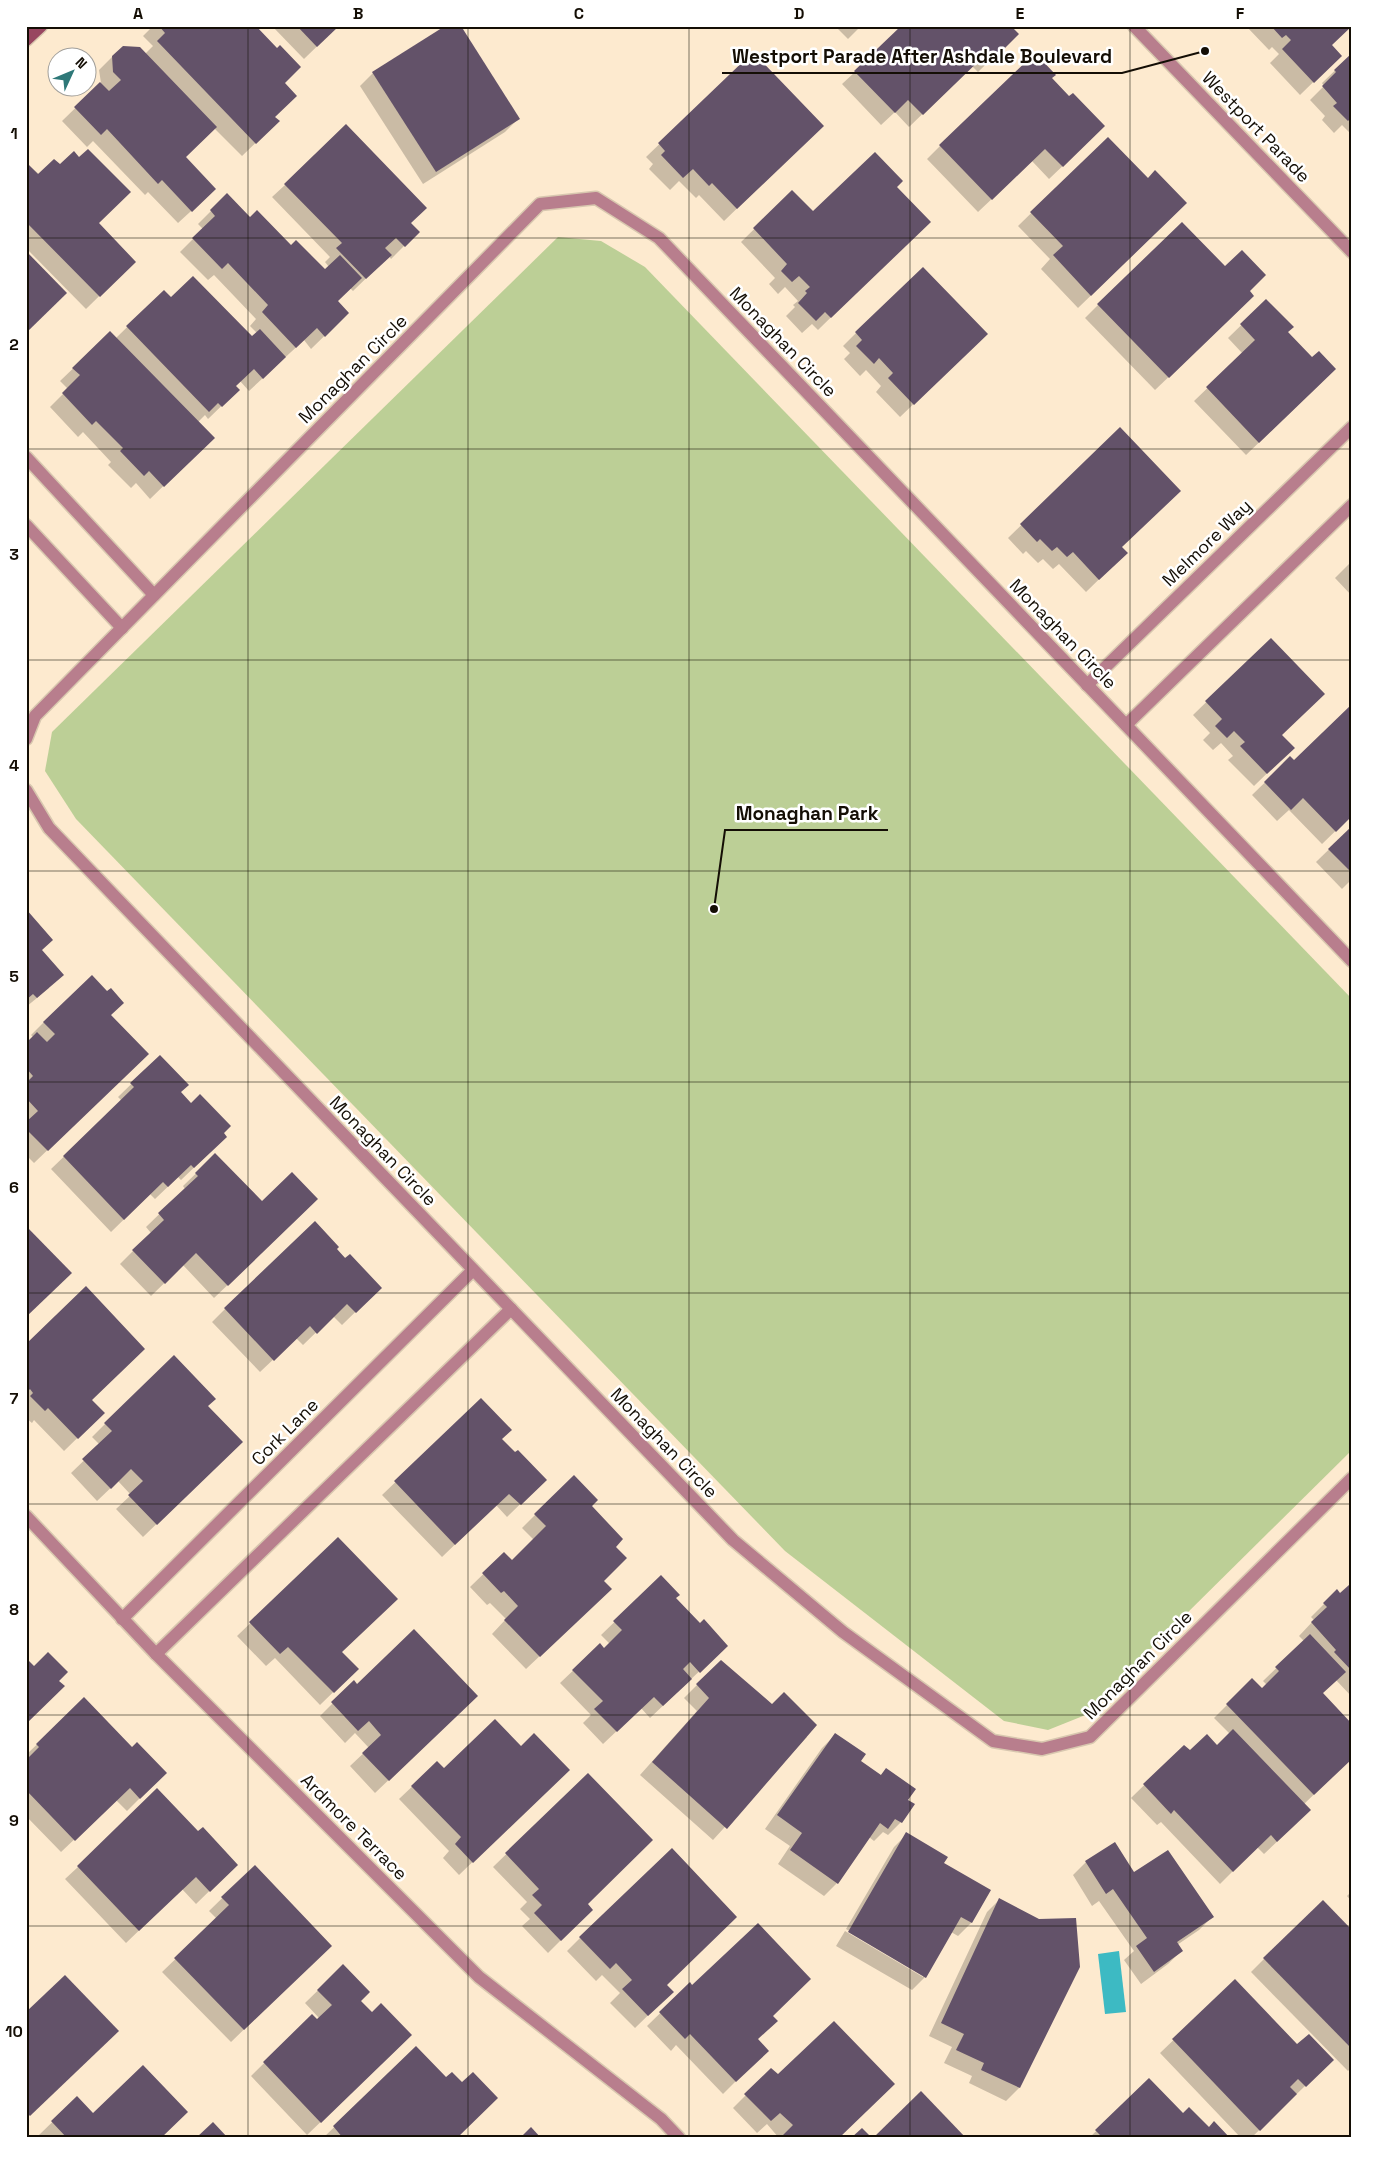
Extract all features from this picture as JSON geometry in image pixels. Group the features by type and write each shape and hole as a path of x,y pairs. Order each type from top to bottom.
{"street":[{"path":"26,40 41,26"},
{"name":"Westport Parade","path":"1134,26 1352,252"},
{"name":"Monaghan Circle","path":"26,740 35,716 540,204 596,198 659,238 1352,961"},
{"name":"Melmore Way","path":"1087,685 1352,427"},
{"path":"26,457 154,595"},
{"path":"1126,725 1352,505"},
{"path":"26,525 122,628"},
{"name":"Monaghan Circle","path":"26,790 49,828 733,1540 843,1632 993,1741 1042,1749 1090,1737 1352,1478"},
{"name":"Cork Lane","path":"122,1619 473,1270"},
{"path":"156,1654 511,1309"},
{"name":"Ardmore Terrace","path":"26,1516 156,1654 480,1977 661,2120 679,2138"}],"green space":[{"path":"558,237 601,241 645,267 1352,999 1352,1450 1083,1716 1048,1730 1004,1721 785,1551 76,819 45,771 52,732"}],"water":[{"path":"1119,1951 1126,2012 1105,2014 1098,1954"}],"building":[{"path":"159,26 256,26 277,48 280,45 301,67 285,83 297,96 275,117 280,121 256,144 157,41 165,33"},
{"path":"297,26 339,26 317,47"},
{"path":"445,26 461,26 520,119 436,172 372,72"},
{"path":"901,26 1011,26 1019,34 992,61 986,54 923,115 908,100 895,113 854,71"},
{"path":"1271,26 1352,26 1332,45 1342,56 1314,83 1282,49 1291,40 1286,35 1282,38"},
{"path":"123,46 140,47 217,127 186,157 216,189 192,212 162,180 158,184 107,129 101,135 74,107 83,98 98,98 98,84 100,82 109,91 121,80 113,72 112,56"},
{"path":"753,52 824,126 737,209 712,183 709,186 693,169 683,178 661,155 665,151 658,143"},
{"path":"1035,53 1056,75 1052,78 1069,96 1073,93 1105,126 1063,167 1045,149 992,200 939,145"},
{"path":"1352,53 1352,117 1348,121 1333,106 1337,103 1322,86 1336,72 1334,70"},
{"path":"346,124 427,208 411,223 420,232 405,247 396,238 385,248 392,255 366,279 336,248 342,243 284,184"},
{"path":"1108,137 1148,178 1155,170 1187,203 1091,296 1053,255 1063,246 1030,212"},
{"path":"88,149 131,192 99,223 136,262 100,297 26,222 26,162 38,174 54,159 60,164 74,151 79,157"},
{"path":"875,152 903,181 897,187 931,222 831,318 825,312 816,321 798,303 807,293 805,291 810,287 799,276 792,282 781,271 787,264 753,228 792,190 813,211"},
{"path":"227,193 250,217 257,210 291,245 296,240 325,269 340,255 362,278 338,301 349,313 325,337 317,328 296,348 262,312 268,305 228,263 222,269 192,238 215,216 210,210"},
{"path":"1182,222 1225,266 1242,250 1266,275 1250,291 1254,296 1169,378 1097,304"},
{"path":"26,251 67,293 26,333"},
{"path":"923,267 988,334 914,405 888,378 893,373 879,358 874,364 856,346 862,340 855,332"},
{"path":"193,276 252,336 260,329 286,357 263,379 254,369 236,386 240,390 222,407 218,403 209,412 126,326 164,290 171,297"},
{"path":"1266,299 1294,327 1288,332 1312,357 1319,351 1336,369 1259,443 1206,387 1255,340 1240,324"},
{"path":"110,331 215,438 164,487 149,471 144,476 120,451 123,448 96,421 92,425 62,393 80,375 72,368"},
{"path":"1120,427 1181,491 1122,547 1128,553 1099,580 1073,552 1067,557 1057,547 1052,551 1040,539 1037,542 1020,524"},
{"path":"1271,638 1325,694 1282,735 1295,748 1267,774 1240,746 1245,742 1234,731 1227,738 1215,726 1222,719 1205,701"},
{"path":"1352,704 1352,816 1336,832 1303,798 1291,810 1264,782 1290,756 1294,760"},
{"path":"1352,826 1352,873 1328,849"},
{"path":"26,909 53,940 42,950 64,975 37,998 33,994 26,1000"},
{"path":"92,975 107,991 111,988 124,1003 111,1015 149,1054 48,1151 26,1129 26,1122 38,1111 26,1098 26,1083 33,1076 26,1068 26,1043 37,1032 47,1042 55,1034 43,1022"},
{"path":"160,1055 189,1085 181,1092 191,1103 200,1094 231,1126 224,1133 227,1137 194,1168 191,1165 168,1187 163,1182 124,1220 63,1156 134,1087 130,1083"},
{"path":"215,1153 262,1201 292,1172 318,1199 228,1286 196,1253 165,1284 132,1250 164,1220 158,1213 198,1176 195,1173"},
{"path":"315,1221 339,1247 337,1249 345,1258 350,1254 382,1288 356,1313 347,1304 317,1334 310,1326 274,1361 224,1308"},
{"path":"26,1226 72,1273 26,1317"},
{"path":"86,1286 145,1349 92,1400 105,1413 78,1439 48,1408 45,1411 30,1396 33,1393 30,1389 26,1393 26,1344"},
{"path":"174,1355 216,1399 208,1406 243,1442 157,1525 128,1495 143,1481 131,1469 111,1489 82,1459 112,1431 104,1423"},
{"path":"481,1398 512,1430 502,1439 515,1452 518,1450 547,1480 521,1505 509,1494 455,1545 394,1481"},
{"path":"574,1475 598,1500 592,1506 623,1539 616,1547 627,1558 604,1581 612,1589 540,1657 504,1620 518,1606 504,1591 501,1593 482,1573 504,1552 512,1560 546,1526 534,1514"},
{"path":"338,1537 398,1599 342,1652 359,1669 334,1693 288,1647 280,1654 249,1622"},
{"path":"661,1575 680,1595 676,1598 700,1623 704,1619 728,1646 700,1673 690,1662 683,1669 692,1679 663,1706 654,1697 617,1732 594,1709 603,1701 572,1670 600,1643 604,1648 622,1630 613,1621"},
{"path":"1349,1585 1352,1589 1352,1671 1334,1652 1336,1650 1311,1622 1327,1607 1323,1603 1337,1589 1340,1593"},
{"path":"414,1629 478,1696 389,1781 362,1753 381,1735 369,1721 358,1731 331,1702 354,1680 357,1684"},
{"path":"1310,1634 1346,1672 1323,1693 1352,1724 1352,1759 1314,1795 1226,1704 1252,1678 1262,1688 1279,1671 1275,1667"},
{"path":"48,1652 68,1672 59,1681 65,1686 26,1724 26,1658 34,1666"},
{"path":"721,1660 772,1704 784,1692 817,1725 727,1829 652,1762 709,1698 696,1684"},
{"path":"84,1697 132,1747 137,1742 167,1773 140,1799 130,1788 75,1841 26,1790 26,1760 39,1747 36,1744"},
{"path":"495,1719 521,1746 534,1733 570,1770 473,1863 455,1844 461,1837 411,1786 437,1761 444,1768"},
{"path":"1233,1729 1311,1810 1277,1842 1271,1835 1233,1872 1174,1810 1171,1814 1143,1784 1184,1745 1190,1750 1207,1734 1217,1745"},
{"path":"835,1733 866,1754 861,1761 881,1775 886,1768 916,1789 908,1800 915,1804 902,1823 895,1819 888,1829 880,1823 838,1884 790,1850 802,1833 777,1815"},
{"path":"588,1773 653,1840 588,1904 593,1910 561,1941 534,1913 542,1905 532,1895 539,1889 505,1853"},
{"path":"157,1788 198,1831 203,1827 238,1865 210,1892 196,1877 139,1931 77,1866"},
{"path":"906,1832 948,1857 944,1863 991,1890 972,1923 961,1917 926,1978 848,1932"},
{"path":"1115,1842 1134,1872 1168,1850 1214,1917 1177,1942 1183,1951 1154,1972 1136,1946 1147,1938 1113,1889 1106,1894 1085,1861"},
{"path":"672,1848 737,1917 667,1985 674,1992 648,2016 622,1989 632,1980 616,1963 610,1969 579,1937"},
{"path":"255,1865 332,1946 244,2030 174,1958 229,1905 221,1897"},
{"path":"999,1898 1039,1919 1076,1918 1080,1967 1020,2088 981,2070 984,2063 956,2050 964,2034 941,2023"},
{"path":"1323,1900 1352,1930 1352,2049 1263,1958"},
{"path":"758,1923 811,1979 773,2016 778,2021 758,2039 769,2051 736,2082 690,2034 685,2039 659,2012 690,1982 692,1985"},
{"path":"343,1964 370,1992 361,2001 372,2012 381,2003 412,2035 321,2123 263,2062 312,2014 317,2019 332,2005 317,1990"},
{"path":"65,1975 119,2031 30,2116 26,2112 26,2012"},
{"path":"1235,1979 1297,2044 1309,2034 1334,2060 1306,2087 1298,2079 1290,2087 1297,2094 1260,2131 1172,2039"},
{"path":"834,2021 895,2084 839,2138 780,2138 793,2125 780,2113 771,2121 744,2094 771,2068 778,2074"},
{"path":"416,2046 446,2077 452,2072 462,2082 473,2072 498,2098 457,2138 343,2138 333,2126"},
{"path":"143,2065 188,2112 161,2138 67,2138 51,2121 77,2096 93,2113"},
{"path":"1149,2078 1183,2113 1189,2107 1209,2127 1214,2121 1230,2138 1103,2138 1095,2130"},
{"path":"921,2091 966,2138 873,2138"},
{"path":"213,2122 228,2138 196,2138"},
{"path":"531,2127 541,2138 520,2138"},
{"path":"862,2128 872,2138 851,2138"}],"place":[{"name":"Westport Parade After Ashdale Boulevard","path":"1205,51"},
{"name":"Monaghan Park","path":"714,909"}]}
